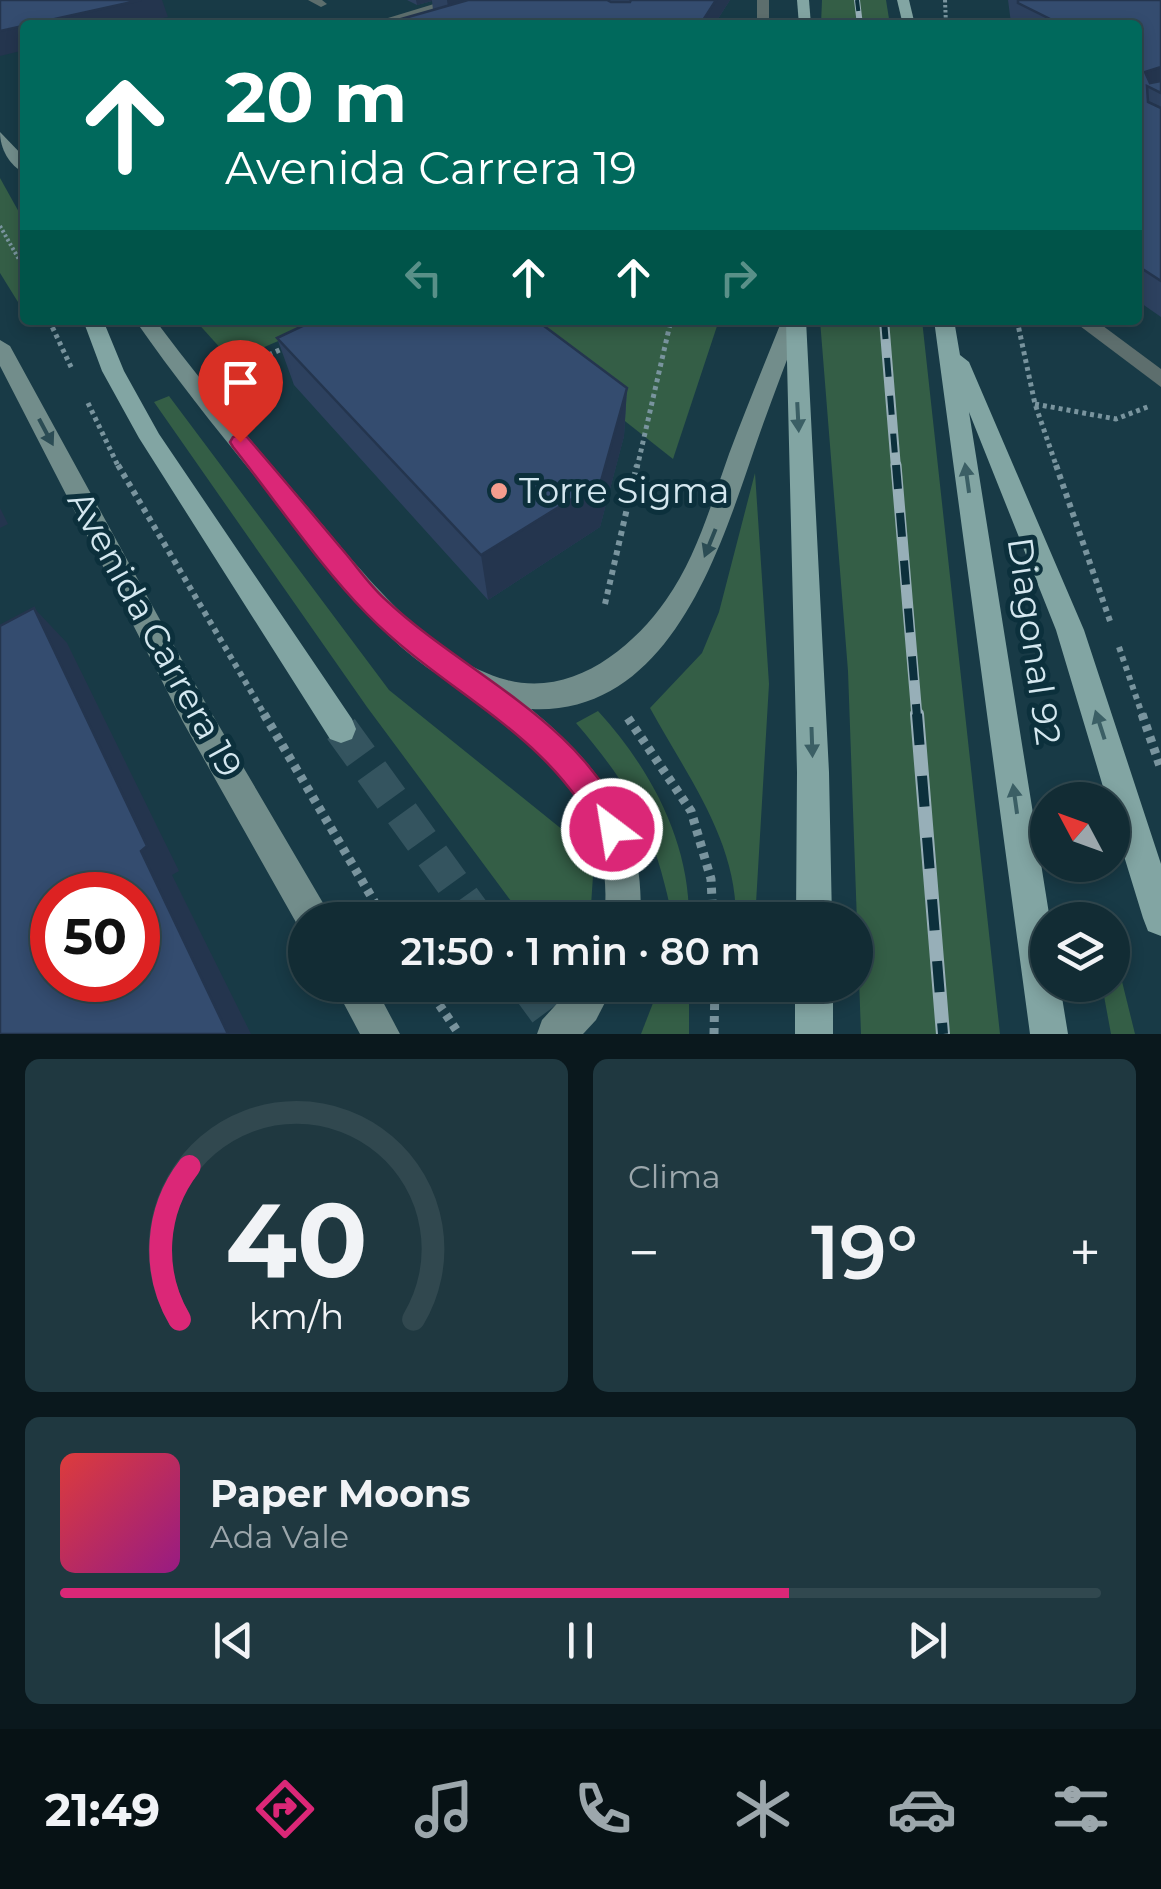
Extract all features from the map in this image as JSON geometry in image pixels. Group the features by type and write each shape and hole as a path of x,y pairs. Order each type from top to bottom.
{"main road":[{"path":"0,136 20,162"},
{"path":"96,325 113,370 150,438 340,729"},
{"path":"149,325 195,388 375,606 451,670 525,720 557,752 602,808 621,850 626,902"},
{"path":"480,686 543,698 581,691 632,658 662,626 705,557 792,325"},
{"path":"794,325 814,772 814,902"},
{"name":"Diagonal 92","path":"944,325 1049,1034"},
{"path":"945,325 1070,630 1161,918"},
{"name":"Avenida Carrera 19","path":"0,346 194,712 304,902"},
{"path":"556,1034 586,1002"},
{"path":"814,1002 814,1034"}],"street":[{"path":"389,20 460,0"},
{"path":"1089,325 1161,380"}],"path":[{"path":"0,226 20,261"},
{"path":"51,325 76,378"},
{"path":"605,604 670,325"},
{"path":"1018,325 1035,404 1110,623"},
{"path":"195,388 296,343"},
{"path":"84,396 118,464 374,902"},
{"path":"1035,404 1116,419 1161,402"},
{"path":"1117,641 1161,769"},
{"path":"628,718 692,811 710,879 712,902"},
{"path":"437,1002 459,1034"},
{"path":"714,1034 715,1002"}],"green space":[{"path":"822,0 886,0 889,20 821,20"},
{"path":"0,178 20,214 20,301 0,273"},
{"path":"200,325 315,325 232,361"},
{"path":"503,325 717,325 673,459"},
{"path":"820,325 923,325 1000,1034 861,1034 860,1002 873,1002 873,902 856,902 848,671"},
{"path":"169,396 389,690 579,843 593,876 591,902 512,902 367,707 154,402"},
{"path":"755,473 769,684 756,902 735,902 719,836 650,708 702,653 719,612"},
{"path":"598,711 650,781 683,862 688,902 668,902 640,814 613,770 576,723"},
{"path":"653,1002 689,1002 689,1034 641,1034"},
{"path":"1105,1002 1127,1002 1135,1034 1111,1034"}],"building":[{"path":"0,0 141,0 50,20 20,20 20,27 0,31"},
{"path":"468,0 716,0 703,20 398,20"},
{"path":"1161,0 1161,67 1145,72 1150,83 1161,81 1161,93 1147,86 1148,102 1161,108 1161,281 1142,269 1142,20 1052,20 1018,3"},
{"path":"304,325 543,325 627,388 601,481 481,555 277,338"},
{"path":"34,608 147,846 141,851 151,872 30,872 30,1002 160,1002 160,891 228,1034 0,1034 0,626"}],"tunnel":[{"path":"341,729 466,902"},
{"path":"538,1002 562,1034"}],"railway":[{"path":"857,0 859,20"},
{"path":"884,325 896,468"},
{"path":"896,465 917,717"},
{"path":"917,714 943,1034"}],"place":[{"name":"Torre Sigma","path":"499,491"}],"route":[{"path":"240,442 375,606 422,648 525,720 568,762 602,808 612,829"}]}
